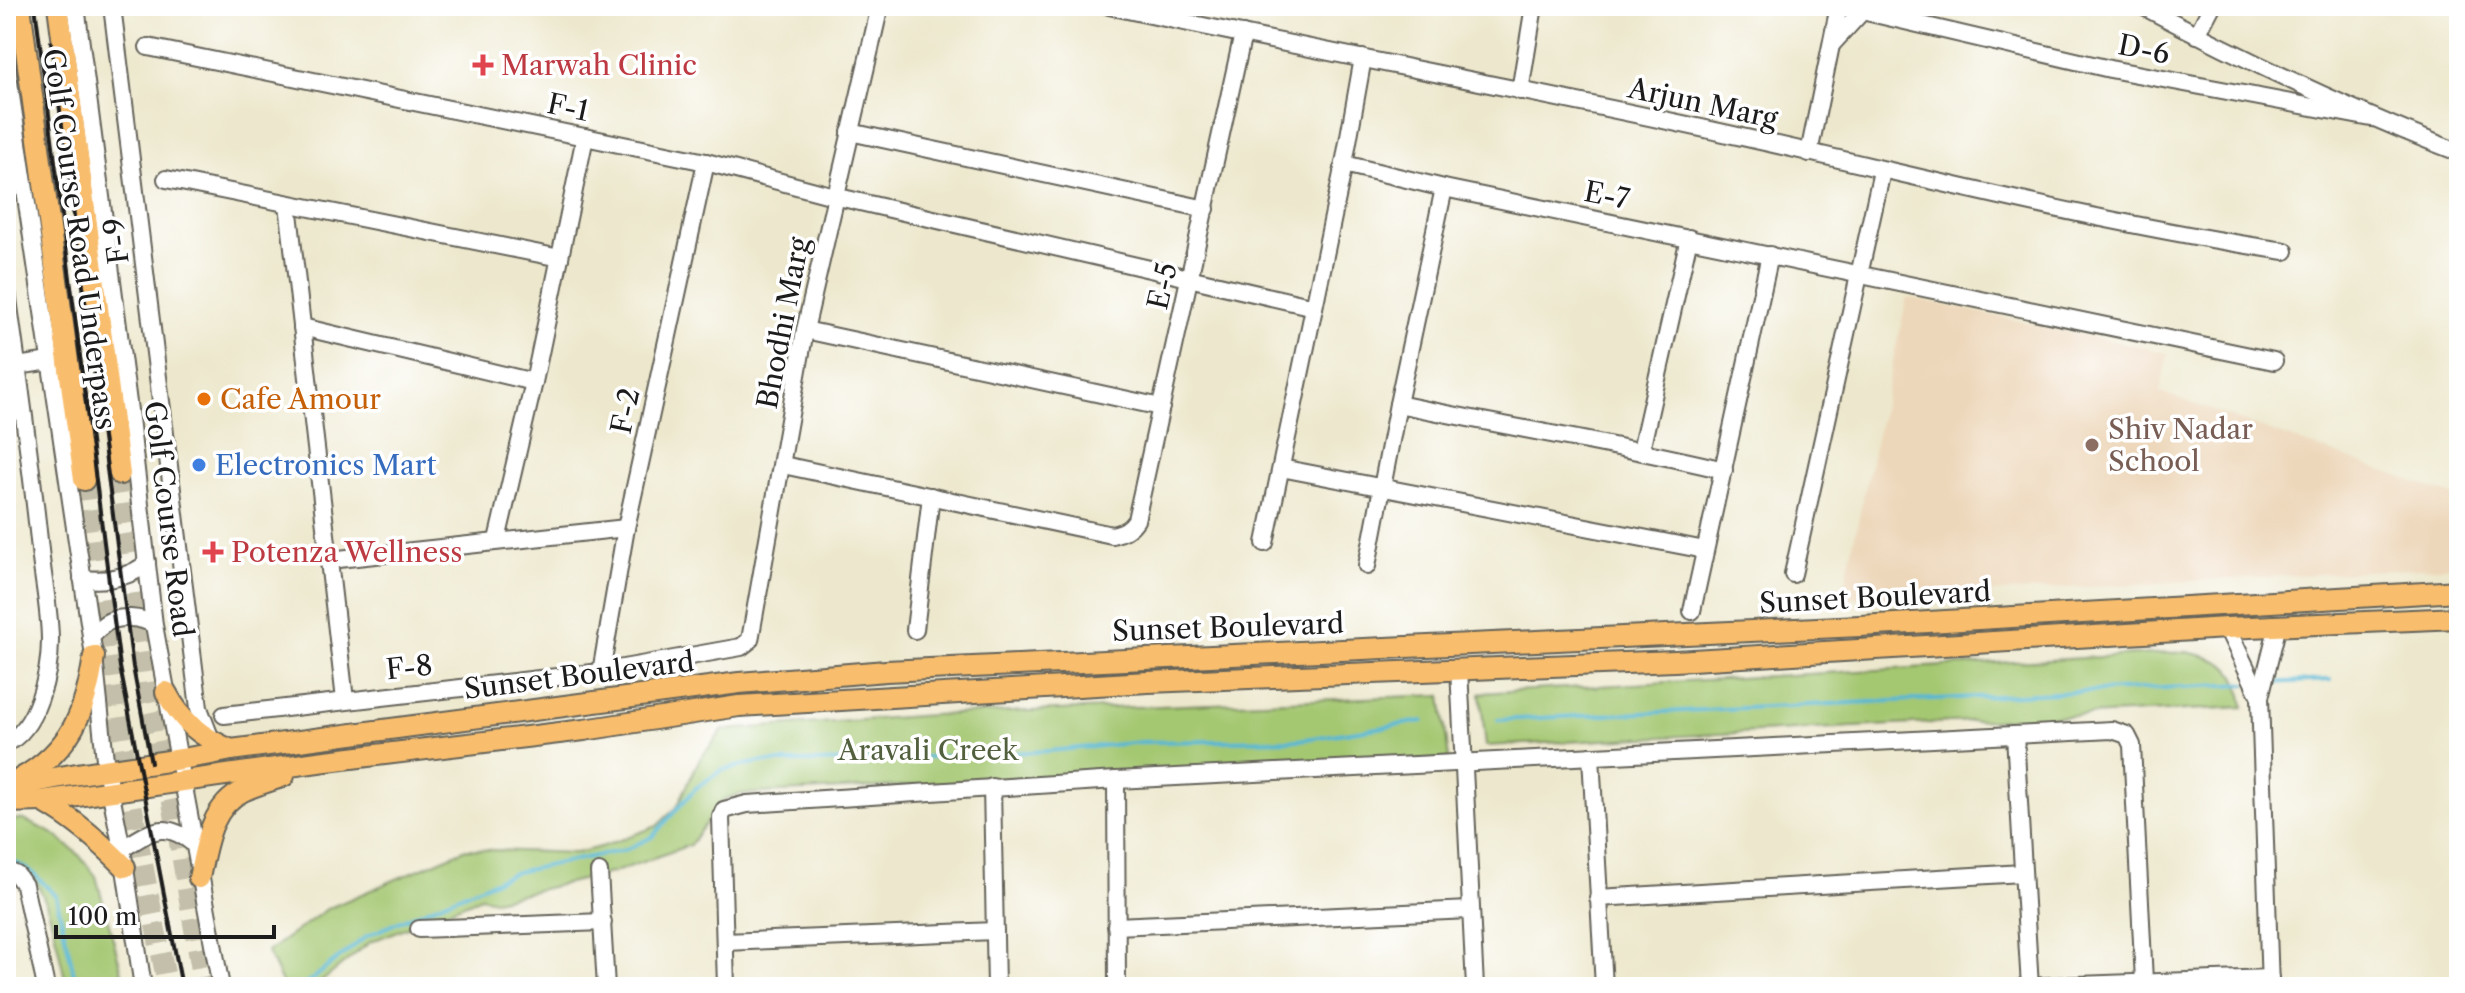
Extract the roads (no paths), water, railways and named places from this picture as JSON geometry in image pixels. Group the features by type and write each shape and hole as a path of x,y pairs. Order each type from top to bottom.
{"main road":[{"name":"Golf Course Road Underpass","path":"20,6 84,480"},
{"name":"Golf Course Road Underpass","path":"58,6 120,474"},
{"name":"Sunset Boulevard","path":"6,802 42,801 109,791 181,771 222,746 739,683 886,671 1937,622 2459,591"},
{"name":"Sunset Boulevard","path":"6,787 106,769 181,771 318,762 584,730 739,706 1148,682 1786,655 2278,625 2459,618"},
{"path":"1515,642 1516,667"},
{"path":"6,787 44,765 70,737 84,702 92,646"},
{"path":"1147,658 1148,682"},
{"path":"166,692 190,726 222,746"},
{"path":"582,702 584,730"},
{"path":"199,878 210,830 223,806 241,792 318,762"},
{"path":"42,801 66,814 123,858"}],"street":[{"name":"Golf Course Road","path":"76,6 154,625 221,987"},
{"name":"F-9","path":"112,6 199,708 222,746"},
{"name":"Bhodhi Marg","path":"741,647 750,640 754,629 805,330 880,6"},
{"name":"Arjun Marg","path":"1109,6 1520,91 1882,171 2171,231 2285,251"},
{"path":"1520,91 1534,6"},
{"path":"1809,153 1839,6"},
{"name":"D-6","path":"2142,6 2371,118 2458,152"},
{"path":"2197,35 2212,6"},
{"path":"1831,45 1864,8"},
{"name":"D-6","path":"1864,8 2110,69 2371,118"},
{"name":"E-5","path":"931,496 1112,535 1126,531 1136,520 1243,34"},
{"name":"F-1","path":"148,47 706,162 834,196 1314,307"},
{"path":"1265,543 1363,58"},
{"path":"6,62 92,646 109,791 143,987"},
{"path":"850,132 1206,209"},
{"path":"497,540 534,382 585,137"},
{"name":"F-2","path":"601,672 626,528 706,162"},
{"name":"E-7","path":"1344,164 1444,188 2274,361"},
{"path":"1793,574 1882,171"},
{"path":"166,179 560,258"},
{"path":"1367,566 1444,188"},
{"path":"288,204 345,700"},
{"path":"1641,450 1689,238"},
{"path":"1692,611 1770,255"},
{"path":"6,284 50,641 48,666 34,717 6,743"},
{"path":"302,327 534,382"},
{"path":"805,330 1161,407"},
{"path":"17,366 50,361"},
{"path":"1398,404 1563,438 1641,450 1724,470"},
{"path":"783,465 931,496 915,630"},
{"path":"1281,468 1705,550"},
{"path":"329,560 626,528"},
{"path":"82,578 93,581 140,571 147,562"},
{"path":"92,646 108,621 132,618 154,625"},
{"path":"2023,987 2144,981 2270,982 2260,690 2278,625"},
{"path":"2227,628 2260,690"},
{"name":"F-8","path":"224,715 601,672 741,647"},
{"path":"1459,669 1475,987"},
{"path":"726,987 720,827 724,810 747,804 1116,780 2112,730 2127,735 2131,740 2144,981"},
{"path":"2015,735 2030,987"},
{"path":"1591,756 1604,987"},
{"path":"1116,780 1117,987"},
{"path":"992,787 996,987"},
{"path":"123,858 149,832 169,829 182,834 195,845"},
{"path":"6,870 17,875 24,885 46,987"},
{"path":"599,872 606,987"},
{"path":"1598,898 2023,873"},
{"path":"1116,926 1470,910"},
{"path":"419,929 603,922"},
{"path":"725,942 995,931"}],"waterway":[{"path":"2267,683 2330,680"},
{"path":"1498,720 2246,684"},
{"path":"302,987 367,936 423,911 516,872 625,850 652,837 696,788 722,770 760,762 1049,751 1142,742 1299,740 1423,721"},
{"path":"6,857 32,872 56,896 77,987"}],"tunnel":[{"path":"120,474 148,688 172,802 204,987"},
{"path":"84,480 120,734 168,987"}],"railway":[{"path":"35,6 120,667 182,987"},
{"path":"51,42 133,667 151,763"}],"place":[{"name":"Marwah Clinic","path":"483,65"},
{"name":"Cafe Amour","path":"204,399"},
{"name":"Shiv Nadar School","path":"2092,445"},
{"name":"Electronics Mart","path":"199,465"},
{"name":"Potenza Wellness","path":"213,552"}],"park label":[{"name":"Aravali Creek","path":"928,750"}]}
